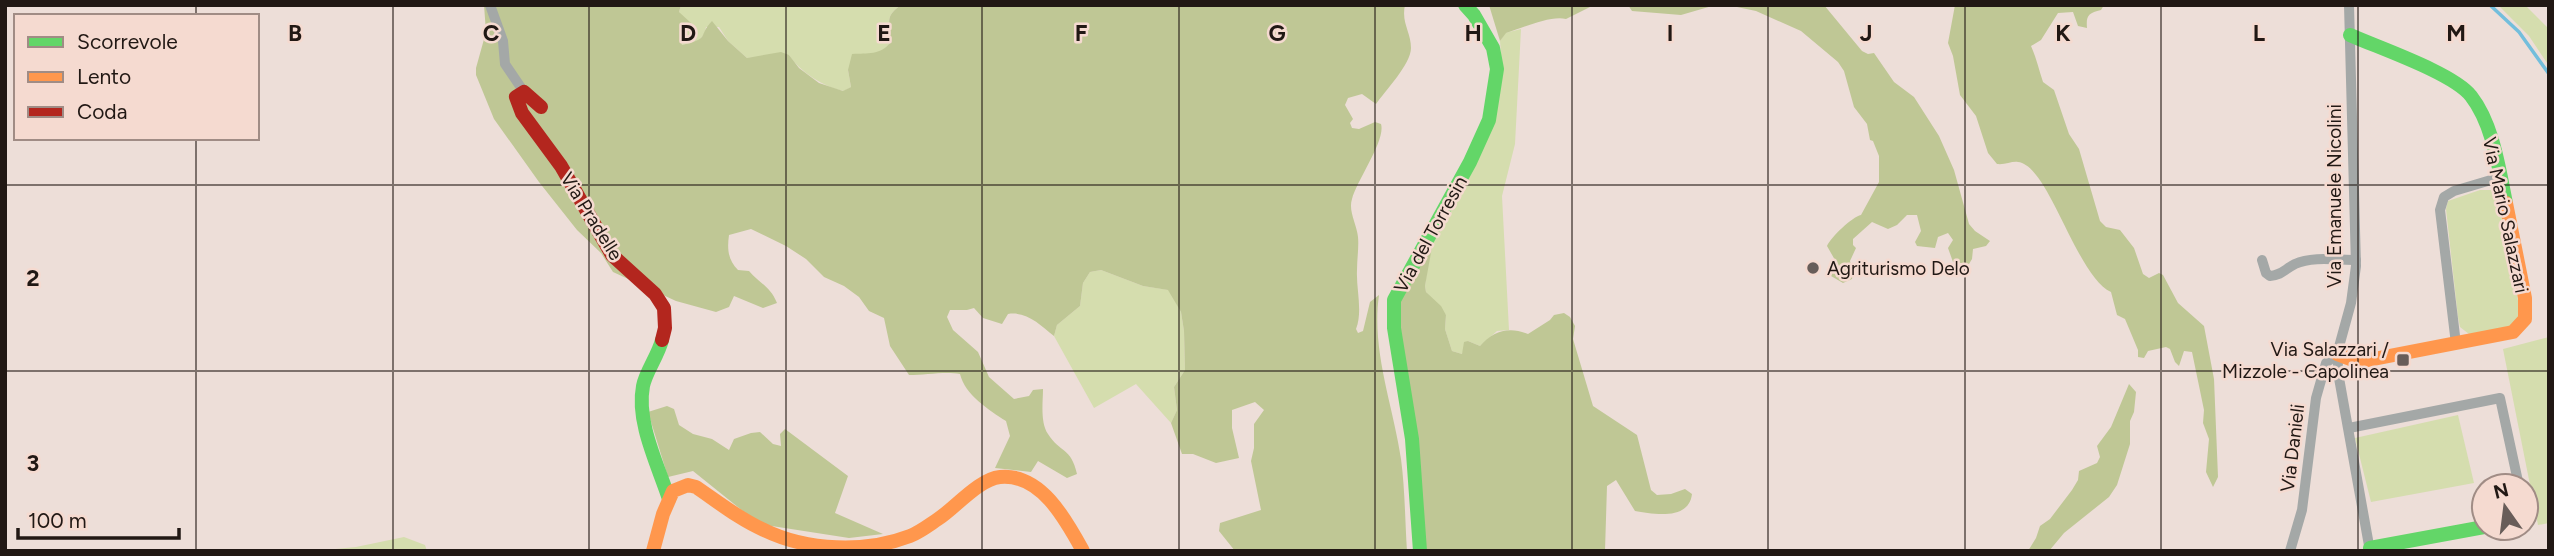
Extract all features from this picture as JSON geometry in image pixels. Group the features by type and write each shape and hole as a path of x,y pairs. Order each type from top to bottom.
{"street":[{"name":"Via Pradelle","path":"490,5 495,12 503,41 505,64 524,92 541,107"},
{"name":"Via del Torresin","path":"1420,551 1412,439 1394,328 1394,300 1470,162 1489,120 1497,69 1493,48 1465,5"},
{"name":"Via Emanuele Nicolini","path":"2349,5 2356,261 2351,303 2337,354 2370,549"},
{"name":"Via Mario Salazzari","path":"2337,354 2358,362 2456,344 2513,332 2525,319 2525,298 2501,177 2486,124 2471,96 2455,81 2350,35"},
{"name":"Via Pradelle","path":"524,92 516,97 522,113 561,166 612,255 655,294 664,308 666,328 658,355 643,385 643,419 669,499"},
{"path":"2456,344 2440,210 2444,197 2454,191 2501,177"},
{"path":"2262,260 2263,268 2270,276 2281,274 2294,264 2305,261 2356,261"},
{"name":"Via Danieli","path":"2290,551 2302,510 2311,417 2326,363 2337,354"},
{"path":"2349,428 2500,398 2516,472"},
{"path":"653,551 669,499 673,491 680,487 696,487 767,532 788,539 852,547 911,536 996,477 1014,478 1034,487 1055,506 1083,551"},
{"path":"2370,549 2470,530"}],"green space":[{"path":"484,5 681,5 679,12 691,23 680,37 682,45 700,39 712,21 728,41 747,58 781,52 789,55 799,68 819,83 843,91 851,87 848,70 852,54 873,53 890,43 890,18 901,5 1405,5 1404,17 1411,48 1407,62 1376,104 1362,94 1348,98 1345,105 1353,119 1350,123 1352,128 1359,129 1375,122 1381,124 1379,140 1351,204 1358,241 1359,315 1356,329 1358,333 1363,331 1370,302 1379,295 1377,316 1380,357 1401,459 1407,551 1235,551 1219,531 1220,523 1261,510 1251,461 1254,424 1264,410 1255,402 1232,410 1232,428 1239,458 1216,463 1193,454 1182,454 1171,423 1177,410 1174,387 1185,370 1184,331 1181,312 1168,290 1143,286 1101,270 1090,272 1083,283 1080,306 1057,325 1054,336 1033,320 1021,315 1008,314 1002,324 983,318 974,308 950,310 947,317 953,330 978,352 989,377 1014,399 1029,396 1033,390 1043,389 1042,412 1045,429 1075,465 1077,474 1067,478 1038,461 1031,472 995,468 1010,436 1006,421 972,395 960,374 909,375 890,346 884,318 869,311 859,297 844,286 824,277 806,259 751,229 729,235 729,254 738,270 749,271 774,297 777,303 763,308 734,296 729,307 716,312 676,301 613,272 601,253 577,230 539,182 494,119 476,75 486,32"},
{"path":"681,5 901,5 890,18 890,43 885,49 848,70 851,87 844,91 813,78 789,55 747,58 728,41 719,27 706,27 701,38 682,45 680,37 686,31 679,12"},
{"path":"1489,5 1594,5 1566,19 1545,20 1506,33 1500,41"},
{"path":"1628,5 1824,5 1862,51 1874,53 1894,82 1914,97 1939,136 1954,170 1969,224 1990,241 1986,246 1973,249 1969,264 1953,262 1948,248 1953,240 1948,233 1938,237 1935,248 1917,246 1915,242 1921,231 1917,215 1907,215 1897,225 1888,229 1872,222 1853,239 1856,248 1850,261 1852,279 1843,283 1831,276 1835,260 1827,246 1842,228 1861,215 1879,182 1879,156 1873,141 1870,140 1867,124 1854,107 1844,71 1838,62 1801,31 1756,11 1712,6 1681,15 1632,11"},
{"path":"1955,5 2104,5 2101,10 2089,16 2087,28 2078,26 2073,12 2058,13 2041,40 2031,46 2043,82 2054,90 2069,134 2079,149 2100,221 2106,227 2120,230 2134,248 2143,274 2149,278 2159,273 2163,275 2178,303 2204,326 2214,379 2218,477 2213,487 2206,472 2209,439 2203,423 2204,410 2192,352 2184,351 2179,366 2170,349 2166,347 2148,351 2144,358 2138,357 2138,350 2125,319 2117,315 2111,292 2098,282 2086,265 2041,181 2029,168 2018,162 1997,164 1988,153 1976,116 1960,95 1948,43"},
{"path":"2498,5 2525,5 2549,29 2549,66 2529,36"},
{"path":"1521,29 1515,144 1502,196 1509,330 1497,331 1480,346 1468,341 1462,354 1452,351 1445,329 1446,315 1426,292 1429,256 1436,225 1476,141 1501,53 1500,41 1505,33"},
{"path":"2480,190 2493,190 2499,198 2520,311 2518,318 2508,327 2469,334 2460,327 2458,317 2446,209 2448,201"},
{"path":"1436,225 1425,286 1426,292 1441,306 1446,315 1445,329 1452,351 1462,354 1464,342 1480,346 1502,331 1514,330 1528,334 1554,315 1564,313 1570,317 1575,326 1573,339 1593,406 1637,435 1651,490 1657,495 1685,489 1692,494 1684,508 1669,514 1635,511 1616,480 1607,486 1605,551 1425,551 1394,310"},
{"path":"1101,270 1143,286 1169,290 1181,312 1185,370 1174,387 1177,410 1171,423 1136,384 1094,408 1054,336 1057,325 1080,306 1083,283 1090,272"},
{"path":"2549,337 2549,523 2540,525 2540,472 2527,472 2503,349"},
{"path":"2129,384 2136,392 2134,412 2130,421 2130,444 2117,485 2109,497 2064,533 2049,551 2028,551 2040,526 2050,519 2072,490 2078,480 2079,471 2097,463 2100,457 2097,446 2111,427"},
{"path":"667,406 674,409 679,425 693,434 712,439 729,450 734,439 760,432 773,444 781,446 780,434 785,429 848,476 835,513 883,534 849,538 759,524 693,471 668,477 648,412"},
{"path":"2458,415 2471,472 2470,484 2371,502 2355,438"},
{"path":"404,537 425,545 427,551 315,551 356,547"}],"waterway":[{"path":"2490,5 2519,32 2549,74"}],"traffic: fast":[{"path":"1420,551 1412,439 1394,328 1394,300 1470,162 1489,120 1497,69 1493,48 1465,5"},
{"path":"2350,35 2432,70 2462,87 2471,96 2490,133 2506,203"},
{"path":"662,340 645,380 642,400 645,429 669,499"},
{"path":"2370,548 2470,530"}],"traffic: slow":[{"path":"2337,354 2358,362 2513,332 2525,319 2525,298 2506,203"},
{"path":"653,551 663,514 673,491 688,485 696,487 746,521 781,537 817,546 856,547 893,541 914,534 945,514 976,488 1000,477 1015,478 1040,490 1060,513 1083,551"}],"traffic: jam":[{"path":"541,107 524,92 516,97 522,113 561,166 612,255 655,294 664,308 665,328 662,340"}],"place":[{"name":"Agriturismo Delo","path":"1813,268"},
{"name":"Via Salazzari / Mizzole - Capolinea","path":"2403,360"}]}
